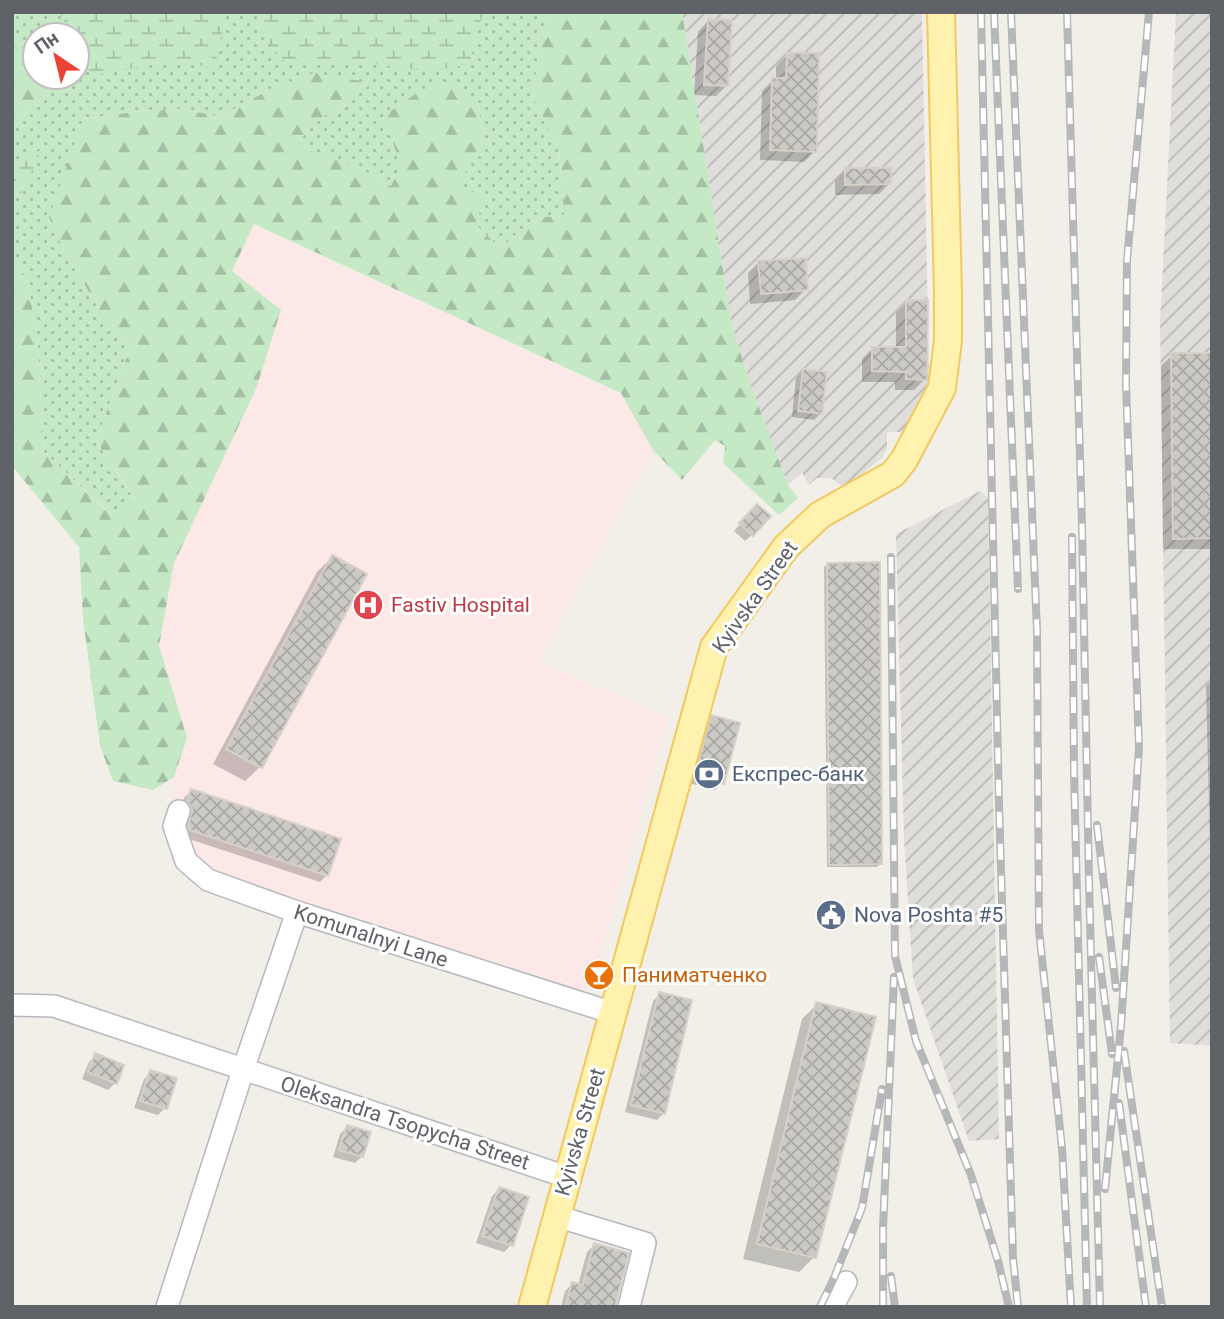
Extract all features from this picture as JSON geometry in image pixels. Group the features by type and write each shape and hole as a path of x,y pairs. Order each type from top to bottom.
{"main road":[{"name":"Kyivska Street","path":"532,1307 714,647 786,547 820,515 893,474 904,460 942,388 948,340 948,293 941,12"}],"street":[{"name":"Komunalnyi Lane","path":"179,811 174,826 186,861 208,880 297,912 613,1013"},
{"path":"167,1307 297,912"},
{"name":"Oleksandra Tsopycha Street","path":"12,1005 54,1006 568,1177"},
{"path":"556,1216 645,1243 629,1307"},
{"path":"832,1307 846,1282"}],"shaded area":[{"path":"682,12 922,12 929,380 904,432 887,432 887,448 883,457 848,485 840,485 831,478 817,478 809,485 802,473 788,485 752,389 732,327"},
{"path":"1176,12 1212,12 1212,1046 1170,1043 1160,322"},
{"name":"Fastiv Hospital","path":"253,225 621,394 653,450 539,661 669,718 591,986 575,995 179,863 171,823 174,777 187,738 159,646 174,563 256,389 232,271"},
{"path":"980,491 988,498 999,1139 969,1141 913,979 904,838 896,534"}],"green space":[{"path":"12,12 549,12 539,48 533,97 559,150 564,215 535,218 507,242 495,243 478,227 457,186 484,140 477,100 401,166 391,186 361,169 296,147 311,124 346,103 272,88 220,117 184,109 141,111 83,119 63,249 101,312 131,346 96,441 135,500 111,514 44,452 37,337 27,277 12,260 12,125 43,91 91,91 91,21 21,21 21,43 12,39"},
{"path":"227,12 214,69 175,60 91,76 91,21 64,21 60,13"},
{"path":"258,12 483,13 469,65 427,71 364,63 282,60 259,31"},
{"path":"549,12 682,12 732,327 788,485 798,498 779,515 723,463 725,446 715,440 682,480 653,450 621,393 254,224 232,271 281,310 256,389 174,563 159,646 187,738 174,777 153,790 113,781 100,746 83,619 79,547 12,466 12,260 27,277 37,337 44,452 110,514 135,499 96,441 131,346 101,312 63,249 49,217 83,119 141,111 184,109 220,117 272,88 314,73 372,83 311,124 297,146 361,169 391,186 401,166 384,116 418,92 449,83 477,100 484,140 458,186 481,195 478,227 495,243 507,242 535,218 564,215 559,150 533,97 539,48"},
{"path":"12,39 21,43 21,91 43,91 12,125"},
{"path":"42,149 22,192 12,200 12,167"}],"building":[{"path":"708,19 732,20 728,86 704,85"},
{"path":"787,53 819,53 817,152 770,150 772,78 786,78"},
{"path":"845,168 891,168 891,184 845,185"},
{"path":"806,258 808,290 761,294 758,261"},
{"path":"906,300 928,300 927,380 906,379 906,372 872,371 872,347 906,347"},
{"path":"1171,353 1212,353 1212,538 1173,539"},
{"path":"803,369 827,372 822,414 798,411"},
{"path":"757,504 771,516 753,536 739,523"},
{"path":"332,555 367,574 262,768 226,749"},
{"path":"880,562 882,864 829,865 827,563"},
{"path":"711,715 740,723 724,784 695,776"},
{"path":"191,789 341,839 328,876 189,830 192,809 187,801"},
{"path":"659,992 692,1000 665,1114 631,1105"},
{"path":"816,1002 876,1017 816,1258 757,1244"},
{"path":"95,1053 124,1065 117,1084 88,1072"},
{"path":"150,1070 177,1078 167,1109 140,1101"},
{"path":"347,1125 371,1132 363,1157 339,1150"},
{"path":"499,1187 529,1197 513,1246 482,1236"},
{"path":"594,1243 629,1253 615,1307 565,1307 572,1282 583,1285"}],"railway":[{"path":"981,12 999,804 1013,1258 1018,1307"},
{"path":"994,12 1018,589"},
{"path":"1011,12 1037,631 1039,930 1062,1148 1071,1307"},
{"path":"1067,12 1100,1307"},
{"path":"1105,1189 1121,1026 1139,747 1126,384 1127,261 1149,12"},
{"path":"1072,537 1074,772 1087,1307"},
{"path":"891,557 895,956 916,1041 971,1175 998,1261 1009,1307"},
{"path":"1097,825 1116,988"},
{"path":"1099,957 1112,1054"},
{"path":"883,1307 883,1229 894,977"},
{"path":"1124,1051 1162,1307"},
{"path":"820,1307 862,1208 882,1089"},
{"path":"1119,1103 1146,1307"},
{"path":"891,1276 895,1307"}],"place":[{"name":"Fastiv Hospital","path":"368,605"},
{"name":"Експрес-банк","path":"709,774"},
{"name":"Nova Poshta #5","path":"831,915"},
{"name":"Паниматченко","path":"599,975"}]}
